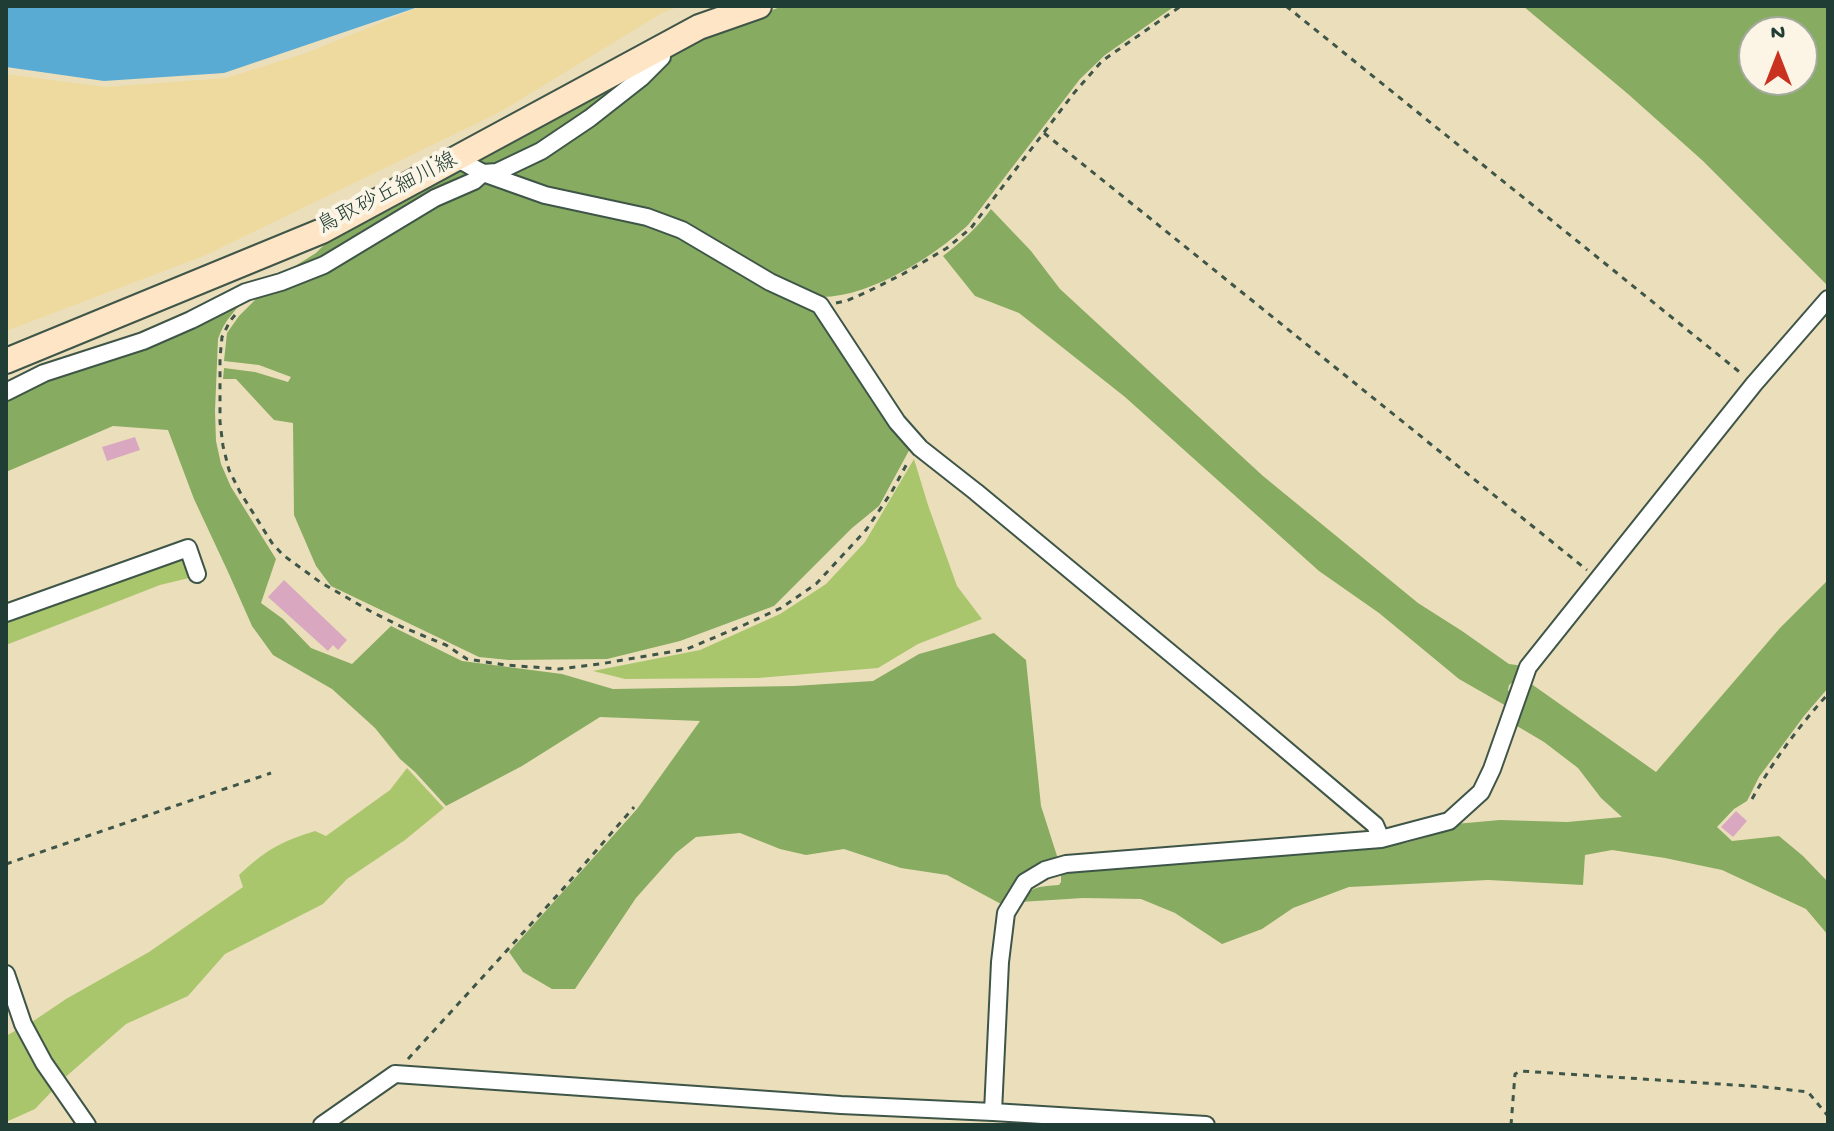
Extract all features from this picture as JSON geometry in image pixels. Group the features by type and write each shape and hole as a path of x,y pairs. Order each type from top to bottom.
{"main road":[{"name":"鳥取砂丘細川線","path":"6,361 322,231 699,27 759,6"}],"street":[{"path":"6,392 44,373 143,341 246,292 324,265 435,198 474,181 483,173 497,172 541,151 590,118 641,78 662,57"},
{"path":"458,159 483,173 545,195 647,217 682,230 770,282 820,305 889,411 920,448 1333,789 1375,825 1381,839"},
{"path":"993,1112 1000,962 1006,913 1025,882 1045,870 1066,864 1381,839 1449,821 1481,792 1528,667 1754,384 1828,299"},
{"path":"6,613 188,548 197,574"},
{"path":"6,974 23,1024 44,1063 87,1125"},
{"path":"322,1125 395,1074 841,1105 1206,1125"}],"path":[{"path":"820,305 846,301 867,292 947,248 971,228 1102,61 1181,6"},
{"path":"1286,6 1754,384"},
{"path":"1044,133 1598,579"},
{"path":"239,310 222,337 220,422 223,446 229,470 240,492 272,543 308,574 370,611 446,645 467,659 559,669 600,664 687,649 781,608 816,584 866,530 910,458 920,448"},
{"path":"1752,799 1775,761 1828,694"},
{"path":"6,864 271,773"},
{"path":"395,1074 634,807"},
{"path":"1511,1125 1515,1074 1521,1071 1808,1092 1828,1116"}],"green space":[{"path":"783,6 1175,6 1105,55 1080,79 968,225 915,264 851,293 830,297 810,296 732,254 595,202 499,174 668,54 721,29"},
{"path":"1523,6 1828,6 1828,286 1703,161"},
{"path":"657,60 584,119 493,171 480,165 477,160"},
{"path":"458,170 478,175 354,245 279,276 316,253 338,231"},
{"path":"480,181 668,228 815,311 912,445 879,506 852,528 774,606 680,641 607,659 509,660 479,657 331,586 316,566 294,515 293,423 274,420 236,379 223,379 224,368 255,372 288,382 291,377 259,365 224,361 227,333 264,291"},
{"path":"991,209 1031,251 1060,289 1263,476 1418,603 1509,664 1524,666 1518,678 1509,685 1511,695 1508,707 1459,679 1379,613 1319,571 1125,397 1019,313 975,296 943,256"},
{"path":"251,293 228,320 218,339 216,441 231,487 276,559 261,603 283,619 311,648 352,664 391,626 462,661 562,674 613,689 794,686 873,681 919,654 994,633 1026,660 1041,806 1058,859 1039,864 1024,873 1001,904 947,875 901,868 844,849 806,855 780,849 740,833 696,837 676,853 636,898 575,989 552,989 523,972 509,952 637,809 700,721 600,717 522,766 446,806 375,728 332,689 273,655 252,626 194,499 168,430 113,426 6,472 6,395"},
{"path":"914,459 957,586 982,619 918,644 878,668 758,678 625,679 593,671 700,650 780,614 826,584 865,542"},
{"path":"187,557 189,578 160,585 6,645 6,617"},
{"path":"1828,580 1828,688 1759,777 1747,801 1734,809 1717,827 1732,841 1779,836 1803,856 1828,882 1828,935 1806,909 1722,870 1612,850 1585,855 1583,885 1488,880 1349,887 1293,908 1262,929 1222,944 1175,913 1141,899 1083,898 1020,902 1032,890 1059,885 1064,872 1406,843 1455,824 1500,820 1567,822 1622,817 1601,798 1578,768 1517,726 1530,683 1656,772 1780,628"},
{"path":"407,768 444,808 405,840 347,879 323,904 225,954 188,996 126,1024 61,1081 29,1024 66,999 149,952 243,887 239,875 265,853 315,831 326,836 390,790"},
{"path":"20,1028 55,1088 35,1109 6,1122 6,1036"}],"sand":[{"path":"422,6 680,6 662,13 500,112 206,255 6,331 6,74 105,87 226,78 306,53"}],"water":[{"path":"6,6 421,6 224,73 104,81 6,67"}],"building":[{"path":"135,437 140,450 107,461 102,447"},
{"path":"284,580 347,640 338,650 333,645 328,651 268,597"},
{"path":"1736,811 1747,821 1733,837 1721,827"}]}
